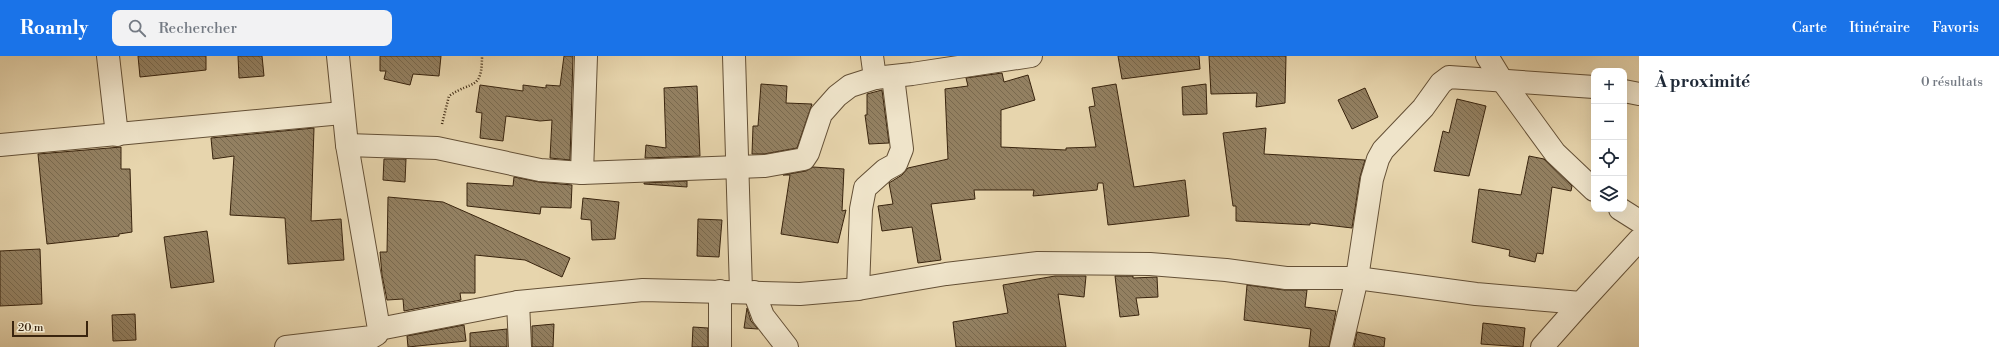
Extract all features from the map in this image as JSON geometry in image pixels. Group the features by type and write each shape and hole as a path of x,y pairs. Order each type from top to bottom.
{"street":[{"path":"108,56 117,135"},
{"path":"338,56 342,113 374,338"},
{"path":"582,173 586,56"},
{"path":"720,347 738,292 734,56"},
{"path":"858,289 861,209 865,188 885,170 896,164 902,149 884,77 872,56"},
{"path":"347,145 438,148 540,170 582,173 765,166 804,159 808,153 821,114 837,96 850,86 884,77 1031,56"},
{"path":"1487,56 1501,79 1555,153 1591,187"},
{"path":"1341,347 1358,278 1372,179 1378,159 1383,150 1423,108 1445,79 1449,77 1501,79 1591,87"},
{"path":"1627,92 1639,94"},
{"path":"0,145 342,113"},
{"path":"1624,212 1639,222"},
{"path":"1542,347 1639,240"},
{"path":"286,347 374,338 518,302 643,290 800,294 858,289 946,274 1038,263 1150,264 1226,270 1286,278 1358,278 1476,294 1581,303"},
{"path":"738,292 763,316 787,347"},
{"path":"518,302 520,347"}],"path":[{"path":"438,148 449,96 459,89 474,85 480,76 482,56"}],"building":[{"path":"138,56 206,56 206,70 140,77"},
{"path":"238,56 262,56 264,76 239,78"},
{"path":"380,56 441,56 439,76 413,74 410,85 384,79 386,71 380,71"},
{"path":"564,56 573,56 570,160 550,158 552,120 540,121 506,116 503,141 480,138 482,113 476,112 480,85 523,91 523,85 546,88 546,85 560,86"},
{"path":"1118,56 1199,56 1200,69 1122,79"},
{"path":"1209,56 1286,56 1285,103 1256,107 1257,93 1211,94"},
{"path":"1002,73 1004,82 1028,75 1035,100 1001,110 1001,147 1066,150 1066,148 1096,147 1089,107 1095,106 1092,88 1116,84 1134,187 1185,180 1189,216 1108,225 1103,183 1098,183 1097,190 1033,196 1034,190 974,190 975,199 931,204 941,260 918,263 912,227 882,231 878,206 893,204 889,183 902,175 908,168 948,159 945,89 968,86 966,78"},
{"path":"761,84 787,86 786,103 812,104 797,148 764,154 752,154 753,126 758,126"},
{"path":"1206,84 1207,114 1183,115 1182,87"},
{"path":"697,86 700,156 645,158 646,145 666,148 664,88"},
{"path":"1365,88 1378,117 1352,129 1338,100"},
{"path":"882,90 889,143 869,144 865,115 867,115 867,94"},
{"path":"1457,99 1486,106 1469,176 1434,171 1443,131 1449,133"},
{"path":"314,128 311,221 341,219 344,260 288,264 285,218 230,215 234,156 213,159 211,138"},
{"path":"1266,128 1264,154 1365,160 1360,177 1352,228 1310,223 1310,225 1236,221 1236,206 1233,206 1223,133"},
{"path":"121,147 121,169 130,169 132,232 119,234 119,236 47,244 38,154"},
{"path":"1529,156 1544,159 1572,186 1571,191 1552,187 1543,254 1537,253 1535,262 1509,256 1510,250 1472,242 1479,189 1521,195"},
{"path":"384,159 406,159 405,182 383,180"},
{"path":"813,167 844,169 842,211 846,210 838,243 781,234 790,175 783,175 806,171"},
{"path":"514,177 539,182 572,185 571,208 541,207 540,214 467,206 467,183 513,186"},
{"path":"687,181 687,187 644,184 644,183"},
{"path":"388,197 443,202 570,258 562,277 525,260 475,255 475,293 460,293 461,300 404,311 403,299 387,300 382,275 380,252 387,252"},
{"path":"583,198 619,202 615,239 592,240 591,220 581,219"},
{"path":"698,219 722,220 719,257 697,256"},
{"path":"207,231 214,282 171,288 164,237"},
{"path":"40,249 42,304 0,306 0,251"},
{"path":"1055,276 1086,276 1084,297 1058,294 1066,347 956,347 953,322 1008,313 1003,285"},
{"path":"1115,276 1133,276 1133,278 1157,277 1158,297 1136,298 1139,315 1120,317"},
{"path":"1247,285 1284,290 1307,290 1305,307 1336,311 1329,347 1309,347 1311,329 1244,320"},
{"path":"747,308 751,321 758,329 744,328"},
{"path":"135,314 136,340 113,341 112,315"},
{"path":"1483,323 1525,328 1523,347 1481,344"},
{"path":"554,324 553,347 532,347 532,326"},
{"path":"464,325 466,341 408,347 407,336"},
{"path":"693,327 708,328 708,347 692,347"},
{"path":"507,329 507,347 470,347 470,333"},
{"path":"1357,332 1385,338 1384,347 1354,347"}]}
